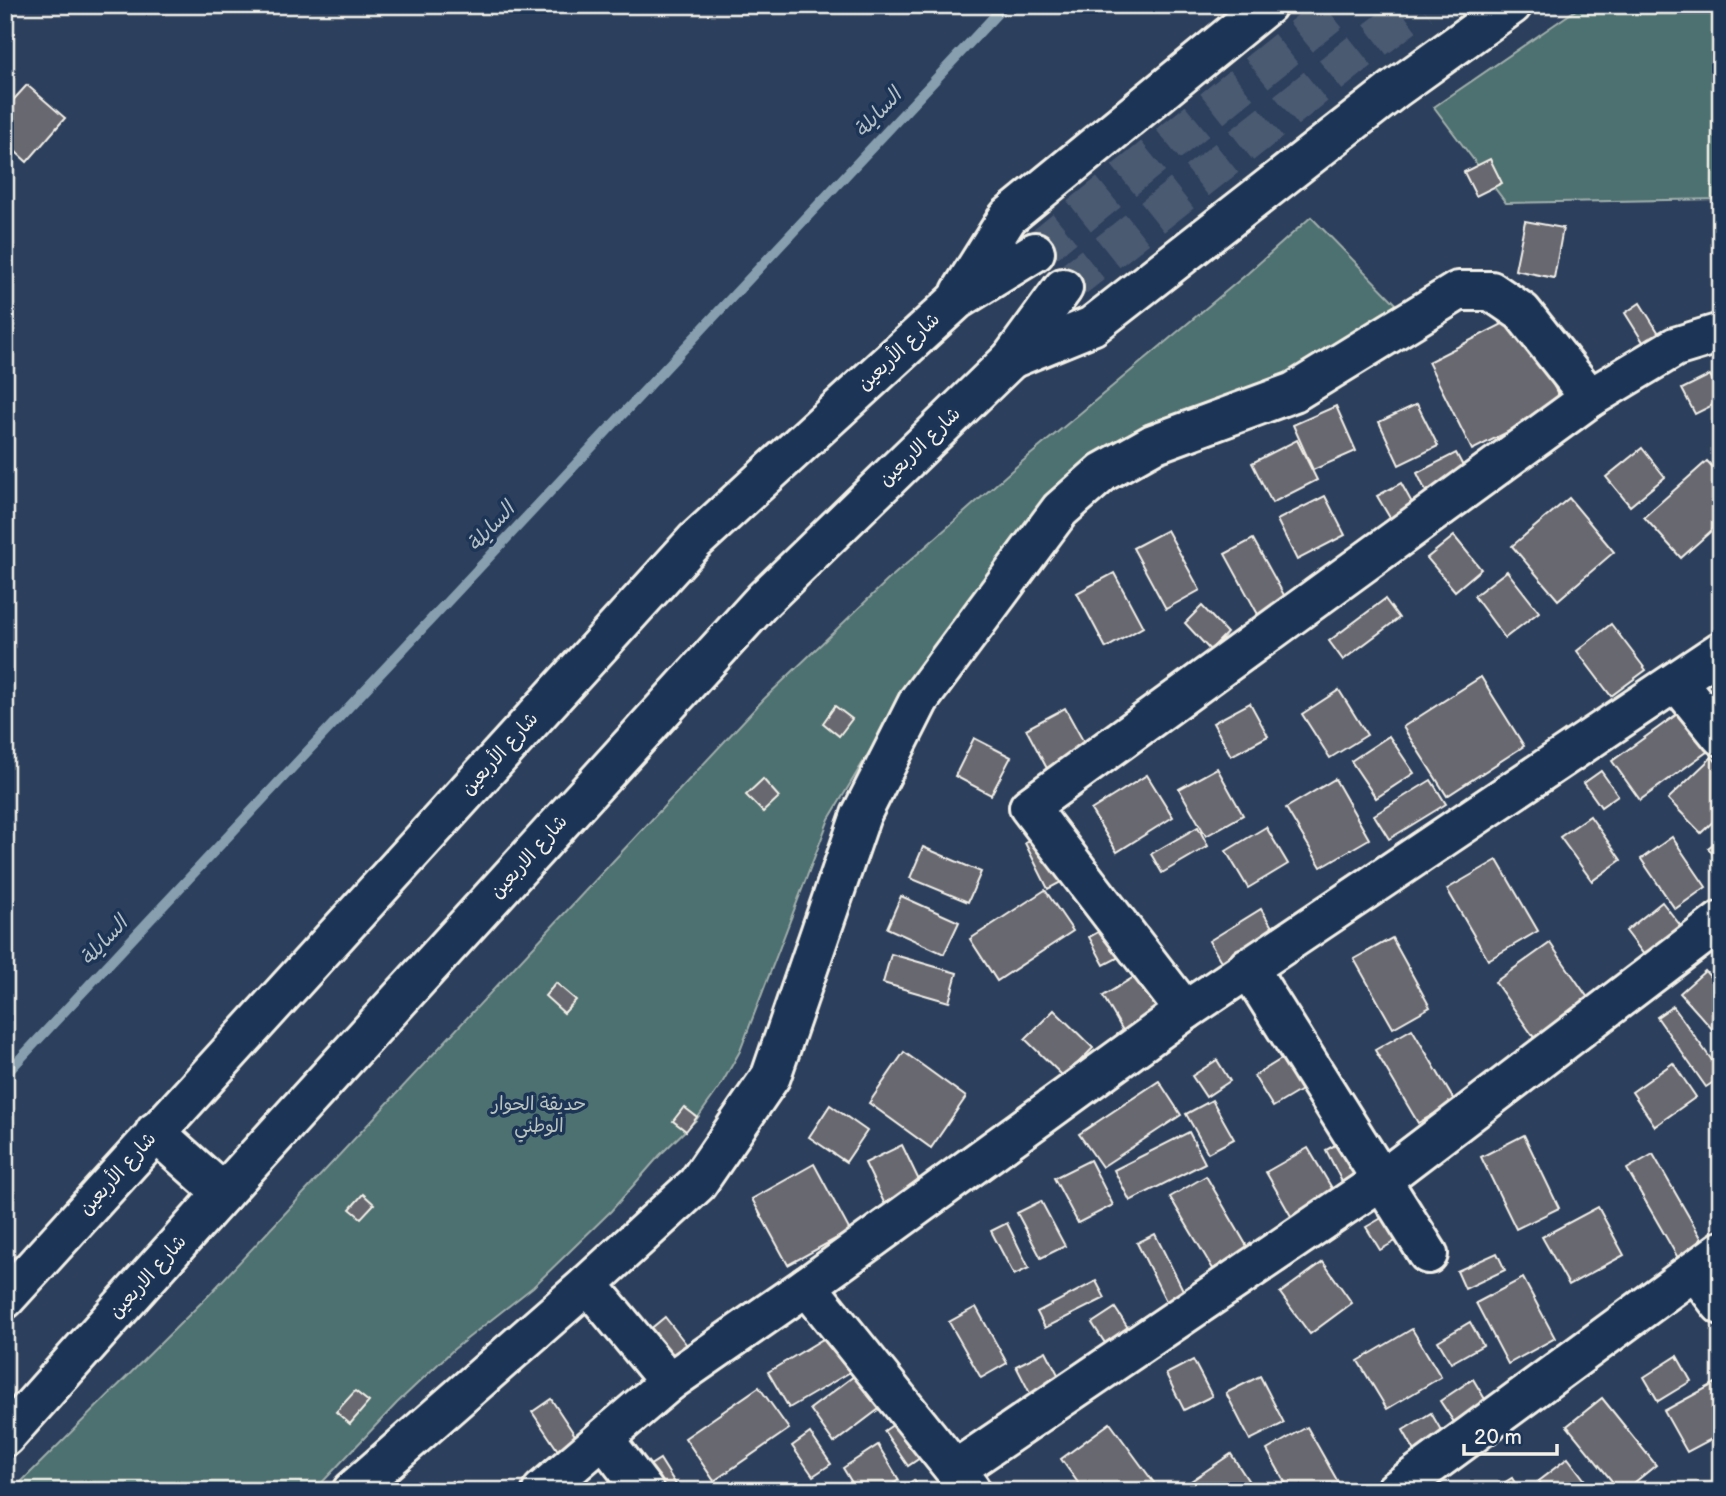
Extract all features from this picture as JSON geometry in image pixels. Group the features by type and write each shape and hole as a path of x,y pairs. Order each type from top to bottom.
{"street":[{"path":"957,300 1008,216 1267,5"},
{"path":"1011,359 1092,326 1395,89 1512,5"},
{"name":"شارع الأربعين","path":"5,1299 695,541 957,300 1035,252"},
{"name":"شارع الاربعين","path":"5,1437 223,1193 763,600 1011,359 1063,288"},
{"path":"352,1491 589,1284 697,1184 771,1076 861,815 919,701 1060,510 1103,472 1153,444 1294,392 1458,291 1491,291 1522,312 1590,398"},
{"path":"1185,1011 1029,807 1590,398 1675,347 1721,333"},
{"path":"541,1491 669,1382 807,1286 1185,1011 1721,651"},
{"path":"1677,682 1721,736"},
{"path":"807,1286 963,1480 1383,1179 1721,921"},
{"path":"1248,967 1428,1254"},
{"path":"155,1132 223,1193"},
{"path":"1395,1491 1708,1261 1721,1305"},
{"path":"589,1284 669,1382"},
{"path":"604,1439 644,1491"}],"green space":[{"path":"1583,5 1721,5 1721,199 1506,203 1434,107"},
{"name":"حديقة الحوار الوطني","path":"1311,217 1403,311 1275,384 1189,418 954,622 877,739 829,819 740,1051 721,1085 696,1120 660,1155 611,1211 533,1287 454,1349 397,1403 314,1491 12,1491 208,1296 764,699 888,580 1011,471"}],"building":[{"path":"27,85 65,118 27,162 5,142 5,109"},
{"path":"1490,159 1502,183 1476,196 1464,172"},
{"path":"1525,221 1563,228 1554,278 1515,270"},
{"path":"1640,303 1665,343 1650,353 1625,313"},
{"path":"1518,316 1563,404 1472,450 1428,362"},
{"path":"1710,375 1721,401 1695,414 1682,389"},
{"path":"1417,404 1438,446 1399,465 1379,422"},
{"path":"1336,406 1356,451 1313,470 1293,425"},
{"path":"1297,440 1317,480 1272,503 1252,463"},
{"path":"1642,448 1665,477 1630,506 1606,477"},
{"path":"1456,453 1473,485 1433,506 1417,473"},
{"path":"1707,461 1721,476 1721,522 1681,558 1644,517"},
{"path":"1401,483 1416,510 1393,523 1377,496"},
{"path":"1325,496 1345,535 1297,560 1277,520"},
{"path":"1569,498 1614,552 1558,600 1512,546"},
{"path":"1167,530 1200,590 1166,609 1133,548"},
{"path":"1454,536 1481,569 1455,591 1427,558"},
{"path":"1253,539 1289,604 1261,620 1225,554"},
{"path":"1507,571 1539,612 1505,638 1474,596"},
{"path":"1114,573 1143,627 1106,648 1077,593"},
{"path":"1385,599 1399,618 1343,660 1329,641"},
{"path":"1202,606 1227,633 1210,650 1185,623"},
{"path":"1611,624 1646,670 1611,696 1577,651"},
{"path":"1481,677 1524,746 1447,796 1403,727"},
{"path":"1339,690 1367,735 1330,758 1302,714"},
{"path":"1250,703 1268,736 1231,756 1213,723"},
{"path":"835,706 852,719 839,736 823,723"},
{"path":"1065,708 1092,757 1052,778 1026,729"},
{"path":"1683,710 1711,749 1640,800 1612,761"},
{"path":"1389,736 1414,773 1376,798 1351,761"},
{"path":"974,738 1011,757 991,795 955,776"},
{"path":"1712,757 1721,767 1721,814 1701,833 1668,799"},
{"path":"1217,768 1243,815 1206,836 1179,789"},
{"path":"1601,771 1618,795 1601,807 1584,783"},
{"path":"1147,775 1173,817 1117,852 1091,810"},
{"path":"763,779 779,797 763,812 746,795"},
{"path":"1335,779 1369,839 1321,867 1286,808"},
{"path":"1431,780 1446,804 1389,839 1374,815"},
{"path":"1590,816 1621,860 1592,881 1560,837"},
{"path":"1198,827 1208,846 1162,873 1151,854"},
{"path":"1266,827 1288,864 1248,888 1226,851"},
{"path":"1055,828 1078,873 1048,889 1025,843"},
{"path":"1672,837 1706,887 1675,909 1641,859"},
{"path":"1721,838 1721,864 1708,848"},
{"path":"923,847 981,872 968,902 910,878"},
{"path":"1497,860 1538,931 1488,960 1447,889"},
{"path":"1045,890 1073,931 997,981 970,939"},
{"path":"901,896 959,922 944,954 887,928"},
{"path":"1662,902 1684,930 1648,960 1626,931"},
{"path":"1261,909 1278,937 1225,968 1209,941"},
{"path":"1131,914 1146,943 1104,965 1089,937"},
{"path":"1392,938 1430,1007 1393,1028 1354,959"},
{"path":"1550,943 1595,1008 1540,1046 1495,982"},
{"path":"891,954 957,973 949,1002 883,983"},
{"path":"1165,958 1188,996 1125,1034 1103,996"},
{"path":"1705,971 1721,989 1721,1039 1680,993"},
{"path":"556,983 576,1000 564,1013 545,996"},
{"path":"1673,1006 1721,1073 1721,1077 1706,1087 1657,1017"},
{"path":"1054,1010 1093,1048 1064,1077 1025,1039"},
{"path":"1412,1029 1455,1102 1418,1123 1375,1050"},
{"path":"904,1052 966,1097 931,1148 869,1103"},
{"path":"1283,1058 1303,1089 1273,1107 1254,1076"},
{"path":"1217,1060 1230,1081 1206,1097 1192,1076"},
{"path":"1673,1063 1696,1097 1655,1126 1632,1092"},
{"path":"1159,1081 1181,1115 1102,1167 1079,1134"},
{"path":"1212,1100 1234,1139 1208,1153 1186,1114"},
{"path":"830,1105 867,1131 846,1162 809,1137"},
{"path":"684,1107 697,1117 686,1131 673,1121"},
{"path":"1189,1132 1205,1163 1130,1201 1114,1170"},
{"path":"1524,1135 1559,1208 1516,1229 1481,1157"},
{"path":"1352,1136 1374,1178 1347,1192 1326,1150"},
{"path":"902,1145 927,1197 890,1215 865,1163"},
{"path":"1308,1148 1339,1200 1296,1225 1266,1172"},
{"path":"1653,1154 1704,1243 1678,1258 1627,1169"},
{"path":"1090,1160 1113,1205 1078,1223 1054,1178"},
{"path":"814,1164 850,1231 788,1265 752,1199"},
{"path":"1206,1176 1248,1248 1213,1269 1170,1197"},
{"path":"363,1194 374,1204 361,1218 350,1209"},
{"path":"1041,1201 1065,1246 1041,1258 1017,1213"},
{"path":"1598,1207 1624,1255 1569,1285 1542,1237"},
{"path":"1392,1212 1406,1235 1380,1250 1366,1227"},
{"path":"1007,1223 1029,1268 1014,1275 991,1231"},
{"path":"1155,1234 1189,1302 1171,1311 1137,1243"},
{"path":"1497,1253 1505,1270 1465,1289 1457,1271"},
{"path":"1323,1262 1352,1303 1310,1334 1280,1293"},
{"path":"1523,1278 1555,1338 1508,1364 1476,1303"},
{"path":"1096,1281 1105,1298 1045,1328 1037,1312"},
{"path":"976,1307 1007,1363 981,1378 949,1322"},
{"path":"1115,1308 1132,1334 1109,1349 1092,1323"},
{"path":"665,1317 694,1354 660,1381 631,1345"},
{"path":"1470,1322 1483,1345 1451,1363 1438,1341"},
{"path":"843,1327 864,1364 789,1408 768,1372"},
{"path":"1412,1329 1441,1377 1387,1409 1358,1361"},
{"path":"1046,1351 1068,1394 1038,1409 1016,1366"},
{"path":"1677,1356 1691,1381 1658,1401 1644,1377"},
{"path":"1193,1360 1212,1396 1184,1410 1166,1374"},
{"path":"866,1367 891,1400 834,1443 810,1409"},
{"path":"1260,1376 1284,1423 1250,1440 1226,1393"},
{"path":"1473,1379 1486,1401 1454,1422 1440,1401"},
{"path":"1721,1380 1721,1434 1687,1452 1664,1411"},
{"path":"759,1387 789,1429 714,1481 685,1438"},
{"path":"355,1391 369,1402 350,1424 336,1412"},
{"path":"1602,1398 1656,1465 1624,1491 1620,1491 1567,1426"},
{"path":"551,1399 584,1449 565,1461 532,1412"},
{"path":"915,1410 939,1445 908,1466 884,1431"},
{"path":"1431,1413 1445,1437 1416,1453 1403,1430"},
{"path":"1110,1423 1160,1491 1084,1491 1061,1459"},
{"path":"1307,1427 1342,1489 1339,1491 1290,1491 1267,1450"},
{"path":"810,1433 831,1464 813,1476 792,1446"},
{"path":"878,1445 899,1480 881,1491 857,1491 843,1468"},
{"path":"1231,1454 1255,1491 1197,1491 1191,1481"},
{"path":"1568,1458 1593,1491 1546,1491 1538,1481"},
{"path":"660,1459 680,1491 609,1491"},
{"path":"1512,1478 1520,1491 1491,1491"},
{"path":"914,1480 921,1491 897,1491"},
{"path":"452,1481 460,1491 441,1491"}],"waterway":[{"name":"السايلة","path":"5,1075 1005,5"}],"tunnel":[{"path":"1035,252 1340,5"},
{"path":"1063,288 1421,5"}]}
